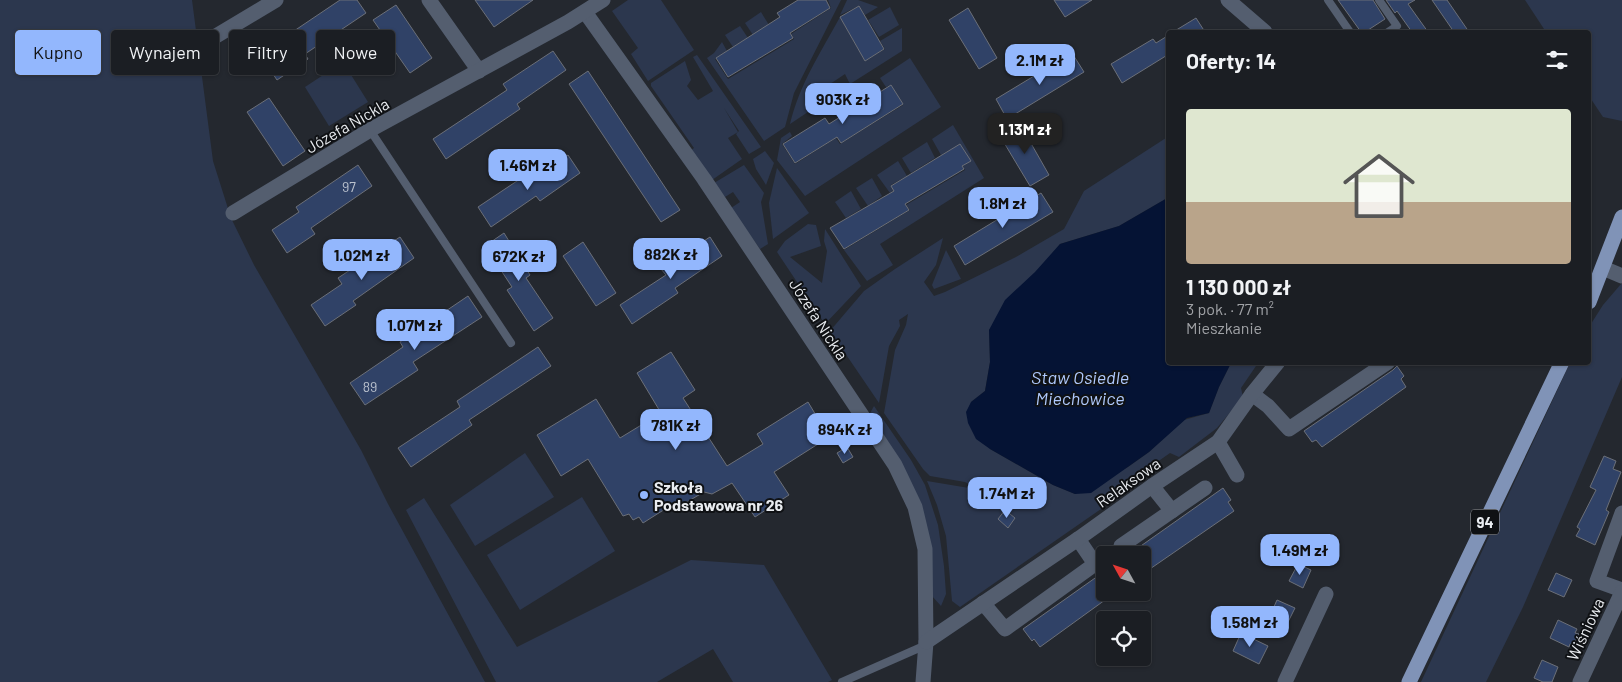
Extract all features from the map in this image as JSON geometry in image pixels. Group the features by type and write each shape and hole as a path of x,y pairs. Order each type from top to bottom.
{"main road":[{"path":"1591,295 1596,276 1622,217"},
{"name":"94","path":"1409,682 1561,365"}],"street":[{"path":"219,34 276,0"},
{"path":"429,0 479,70"},
{"name":"Józefa Nickla","path":"234,213 370,130 585,12 603,0"},
{"path":"1228,0 1264,30"},
{"name":"Józefa Nickla","path":"585,12 704,179 895,464 915,507 925,549 926,644 923,682"},
{"path":"1596,276 1622,276"},
{"name":"Relaksowa","path":"926,644 1218,442 1252,394 1276,365"},
{"path":"1252,394 1268,406 1289,429 1384,365"},
{"path":"1218,442 1237,475"},
{"path":"1152,486 1172,511"},
{"path":"1121,546 1205,488"},
{"name":"Wiśniowa","path":"1580,682 1622,591 1597,582 1622,513"},
{"path":"983,603 1005,628 1095,564 1078,538"},
{"path":"1285,682 1326,594"}],"lane":[{"path":"1328,0 1349,30"},
{"path":"1379,0 1397,26 1391,30"},
{"path":"370,130 511,343"},
{"path":"842,682 926,644"}],"shaded area":[{"path":"0,0 192,0 196,30 111,30 111,75 202,75 213,161 231,218 254,265 361,450 388,504 485,682 0,682"},
{"path":"628,0 661,0 694,50 648,81 631,54 638,48 612,11"},
{"path":"828,0 841,0 794,93 785,127 764,141 707,58 714,53 722,42 727,51 715,59 728,79 794,39 791,34 831,8"},
{"path":"847,0 858,0 878,7 865,15 859,6 840,15"},
{"path":"1525,0 1622,0 1622,121 1603,117 1591,99 1591,30 1545,30"},
{"path":"890,7 899,25 879,37 868,20"},
{"path":"761,12 769,25 753,35 745,23"},
{"path":"840,17 865,61 885,49 880,41 902,28 902,51 850,84 845,74 815,94 820,104 790,124 805,82"},
{"path":"740,26 748,38 733,47 725,35"},
{"path":"697,55 761,147 749,154 736,134 738,132 728,138 742,159 712,180 690,151 694,148 651,86 651,83 685,61 691,80 687,86 698,100 713,91 693,57","holes":["724,108 739,131 738,132"]},
{"path":"910,58 941,107 805,196 777,160 781,138 790,132 792,136 782,144 795,164 836,138 840,144 903,105 891,85 886,87 880,78"},
{"path":"323,75 351,75 368,102 329,126 305,87"},
{"path":"953,125 984,178 880,244 893,265 867,281 844,250 910,210 906,205 965,170 952,149 941,155 932,139"},
{"path":"1166,138 1166,199 1119,226 1060,244 989,330 990,362 985,391 971,402 990,449 1053,485 1075,494 1128,467 1149,452 1184,420 1209,413 1230,365 1257,365 1241,388 1243,397 1217,428 1179,457 1170,453 1099,503 1101,509 960,607 952,601 946,536 937,505 927,481 981,490 965,482 930,476 923,469 884,413 895,350 906,325 908,314 899,320 900,326 889,346 879,403 830,331 864,291 943,238 936,265 924,282 934,296 1016,257 1064,229 1084,191"},
{"path":"927,142 935,158 911,173 902,158"},
{"path":"765,151 774,163 766,185 756,169 753,159"},
{"path":"898,161 907,176 891,185 894,190 890,193 877,175"},
{"path":"744,165 764,193 761,202 768,244 760,249 731,208 740,202 733,192 725,197 714,183"},
{"path":"777,168 809,213 773,239 769,203"},
{"path":"872,178 882,196 868,206 856,188"},
{"path":"851,191 861,209 846,218 835,202"},
{"path":"808,224 816,225 821,246 790,257 822,283 827,251 824,241 825,229 861,286 825,324 777,252 785,241"},
{"path":"946,250 961,279 934,289 932,285"},
{"path":"1622,284 1622,377 1523,607 1486,682 1421,682 1569,365 1591,365 1591,324 1603,305"},
{"path":"874,406 911,460 925,485 938,525 944,566 946,594 941,606 932,596 930,555 869,415"},
{"path":"525,453 554,497 475,546 450,505"},
{"path":"582,497 615,551 520,610 487,555"},
{"path":"424,498 517,647 691,560 764,565 832,680 828,682 733,682 713,649 657,682 496,682 406,510"}],"water":[{"name":"Staw Osiedle Miechowice","path":"1166,199 1166,365 1230,365 1209,413 1187,418 1149,452 1091,493 1075,494 1053,485 976,439 968,423 966,412 971,402 985,391 990,362 989,330 1005,300 1035,272 1060,244 1119,226"}],"building":[{"path":"340,0 357,0 366,13 341,30 316,30 316,47 306,53 306,30 295,30"},
{"path":"475,0 533,0 494,27"},
{"path":"798,0 826,0 830,8 790,33 793,38 728,77 716,58 780,17 777,13"},
{"path":"1054,0 1092,0 1065,17"},
{"path":"1338,0 1373,0 1385,19 1368,30 1360,30"},
{"path":"1386,0 1415,0 1408,4 1427,30 1411,30 1397,11 1395,13"},
{"path":"1432,0 1447,0 1468,30 1453,30"},
{"path":"396,5 432,58 410,73 395,52 395,30 380,30 373,20"},
{"path":"859,6 884,49 865,61 840,17"},
{"path":"968,8 997,58 979,69 949,20"},
{"path":"1196,18 1204,30 1176,30"},
{"path":"1166,37 1166,56 1122,83 1111,64 1153,39 1156,43"},
{"path":"553,51 566,70 517,104 520,109 446,159 433,139 507,90 503,84"},
{"path":"1072,53 1084,72 1007,119 996,99"},
{"path":"588,71 680,210 661,222 569,84"},
{"path":"274,75 284,75 277,80"},
{"path":"891,85 903,104 841,143 837,137 795,163 783,144 825,118 829,124"},
{"path":"269,98 305,151 283,166 247,112"},
{"path":"1020,124 1049,175 1030,186 1000,136"},
{"path":"960,144 971,161 962,166 964,169 905,204 909,210 844,249 830,228 894,191 891,186"},
{"path":"568,155 580,173 540,201 536,196 491,227 478,207 523,177 527,183"},
{"path":"358,165 372,186 311,228 315,234 287,253 272,230 299,212 296,207"},
{"path":"1041,193 1053,212 965,265 954,246"},
{"path":"504,233 530,275 526,278 553,318 534,331 507,290 512,287 485,246"},
{"path":"400,237 414,258 353,301 356,305 325,326 311,305 342,284 338,278"},
{"path":"710,237 722,256 675,288 678,293 632,324 620,305 666,275 661,269"},
{"path":"583,242 616,293 596,306 563,256"},
{"path":"468,296 482,317 413,362 418,370 365,405 350,383 403,347 400,342"},
{"path":"538,347 551,366 469,420 472,425 411,467 398,448 460,407 457,401"},
{"path":"671,352 695,390 683,398 727,466 763,444 757,434 808,402 829,437 774,472 789,495 755,517 732,483 712,494 704,492 680,506 673,504 643,523 639,517 633,520 629,514 623,516 588,459 561,476 537,435 596,399 620,438 661,413 637,373"},
{"path":"1397,366 1404,376 1401,379 1406,387 1322,447 1316,440 1312,442 1304,431"},
{"path":"847,447 853,457 843,463 837,453"},
{"path":"1604,456 1616,461 1613,469 1621,472 1606,510 1609,512 1595,545 1576,536 1580,529 1577,527 1596,490 1590,487"},
{"path":"1223,488 1231,500 1228,502 1234,511 1151,568 1151,546 1141,546"},
{"path":"1005,510 1015,518 1008,528 998,519"},
{"path":"1298,564 1311,570 1303,588 1289,581"},
{"path":"1556,573 1572,580 1564,597 1548,590"},
{"path":"1096,577 1096,601 1104,601 1040,647 1034,639 1032,641 1023,629"},
{"path":"1277,600 1295,608 1285,628 1268,620"},
{"path":"1558,620 1577,629 1575,633 1579,634 1573,645 1570,644 1569,647 1550,638"},
{"path":"1241,633 1268,646 1259,664 1233,651"},
{"path":"1542,660 1558,667 1552,682 1543,682 1534,678"}],"place":[{"name":"Szkoła Podstawowa nr 26","path":"644,495"}]}
